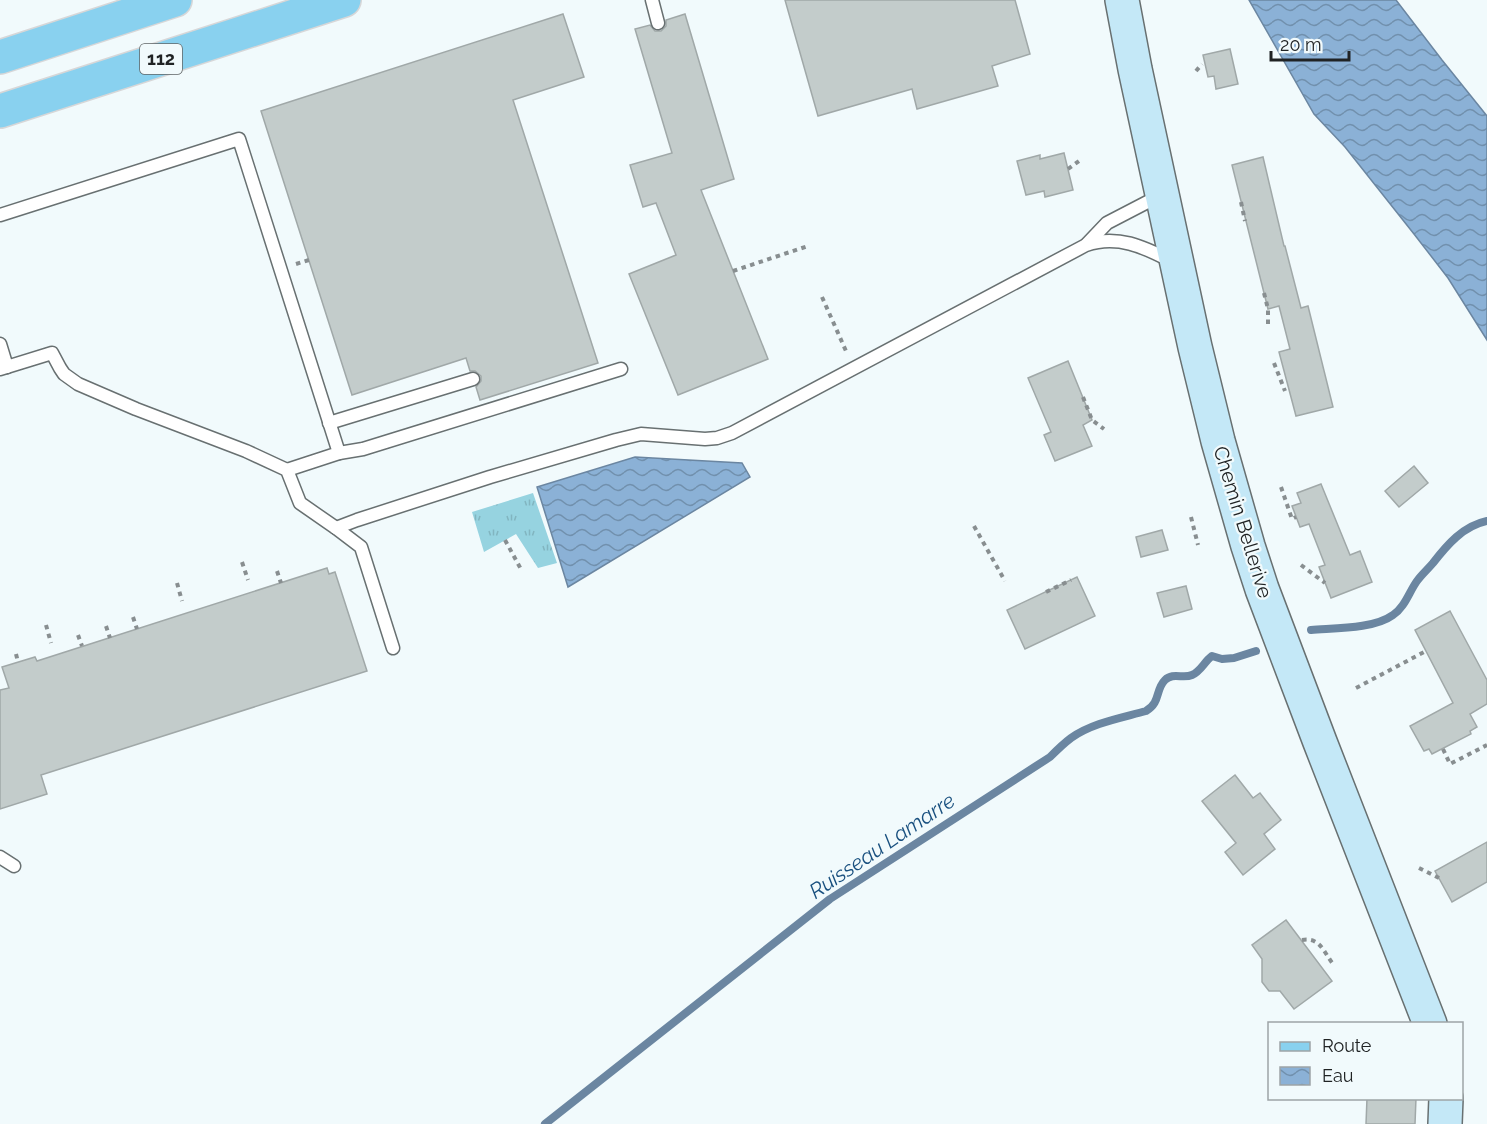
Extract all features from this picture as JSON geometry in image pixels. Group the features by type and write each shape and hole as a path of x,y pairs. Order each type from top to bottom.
{"main road":[{"path":"0,57 175,0"},
{"name":"112","path":"0,111 344,0"}],"street":[{"name":"Chemin Bellerive","path":"1122,0 1205,387 1230,486 1251,556 1320,742 1430,1022"},
{"path":"1445,1124 1446,1100"}],"lane":[{"path":"652,0 658,23"},
{"path":"0,215 239,139 339,453"},
{"path":"1086,245 1107,223 1163,194"},
{"path":"336,528 490,477 616,440 642,434 705,439 732,433 1086,245 1104,240 1117,240 1154,253 1178,265"},
{"path":"0,344 4,368 52,353 64,374 78,384 246,451 287,470 339,453 363,449 621,369"},
{"path":"329,423 473,379"},
{"path":"287,470 300,503 361,547 393,648"},
{"path":"0,857 14,866"}],"path":[{"path":"1196,71 1202,64"},
{"path":"1068,169 1079,160"},
{"path":"1240,202 1245,221"},
{"path":"733,271 808,246"},
{"path":"303,262 309,260"},
{"path":"1264,293 1268,309 1268,325"},
{"path":"822,297 846,351"},
{"path":"1274,363 1285,391"},
{"path":"1083,397 1092,420 1104,429"},
{"path":"1281,487 1292,519 1296,517"},
{"path":"1191,518 1198,545"},
{"path":"974,526 1005,581"},
{"path":"505,540 522,571"},
{"path":"242,562 248,580"},
{"path":"1301,565 1325,583"},
{"path":"277,571 281,583"},
{"path":"1046,592 1071,580"},
{"path":"177,583 182,601"},
{"path":"133,617 137,629"},
{"path":"46,625 51,643"},
{"path":"106,626 110,638"},
{"path":"78,635 82,646"},
{"path":"1356,688 1426,651"},
{"path":"16,654 18,662"},
{"path":"1443,749 1450,764 1487,745"},
{"path":"1419,868 1439,878"},
{"path":"1302,940 1311,938 1318,942 1333,964"}],"green space":[{"path":"533,493 557,563 538,568 516,534 484,552 472,512"}],"water":[{"path":"1249,0 1396,0 1487,116 1487,340 1448,278 1345,147 1314,114"},
{"path":"635,457 742,463 750,477 568,587 537,487"}],"building":[{"path":"785,0 1015,0 1030,54 992,66 998,86 917,109 912,89 818,116"},
{"path":"563,14 584,77 513,100 598,363 480,400 476,387 481,381 481,376 475,371 470,371 466,358 352,395 261,111"},
{"path":"685,14 734,179 701,190 768,359 678,395 629,274 676,255 656,203 643,207 630,165 672,153 635,29 650,25 655,31 661,31 666,26 666,20"},
{"path":"1230,49 1238,84 1216,89 1214,76 1208,77 1203,55"},
{"path":"1064,153 1073,190 1045,197 1044,191 1026,195 1017,161 1040,155 1040,159"},
{"path":"1263,157 1301,308 1308,306 1333,407 1296,416 1279,352 1290,349 1279,306 1268,309 1232,165"},
{"path":"1068,361 1092,420 1083,425 1092,446 1055,461 1044,435 1051,432 1028,378"},
{"path":"1414,466 1428,483 1399,507 1385,491"},
{"path":"1321,484 1350,555 1360,551 1372,582 1331,598 1319,567 1325,565 1309,524 1300,527 1292,506 1301,503 1297,493"},
{"path":"1162,530 1168,550 1141,557 1136,537"},
{"path":"327,568 329,574 335,572 367,671 41,775 47,794 0,809 0,690 9,688 2,667 35,657 37,661"},
{"path":"1077,577 1095,616 1025,649 1007,610"},
{"path":"1186,586 1192,609 1164,617 1157,593"},
{"path":"1450,611 1487,680 1487,704 1470,714 1477,727 1470,731 1471,734 1432,754 1429,749 1424,751 1410,726 1453,703 1415,630"},
{"path":"1235,775 1253,798 1260,793 1281,820 1264,834 1275,849 1243,875 1225,852 1236,843 1202,801"},
{"path":"1487,842 1487,882 1452,902 1435,871"},
{"path":"1286,920 1332,981 1294,1009 1280,991 1269,991 1262,982 1262,959 1252,945"},
{"path":"1367,1100 1416,1100 1415,1124 1366,1124"}],"waterway":[{"name":"Ruisseau Lamarre","path":"1311,630 1365,625 1385,620 1404,604 1419,578 1450,543 1470,527 1487,521"},
{"name":"Ruisseau Lamarre","path":"545,1124 830,899 1050,757 1071,738 1097,725 1146,711 1154,704 1165,680 1171,676 1192,675 1212,656 1222,659 1234,658 1256,651"}]}
